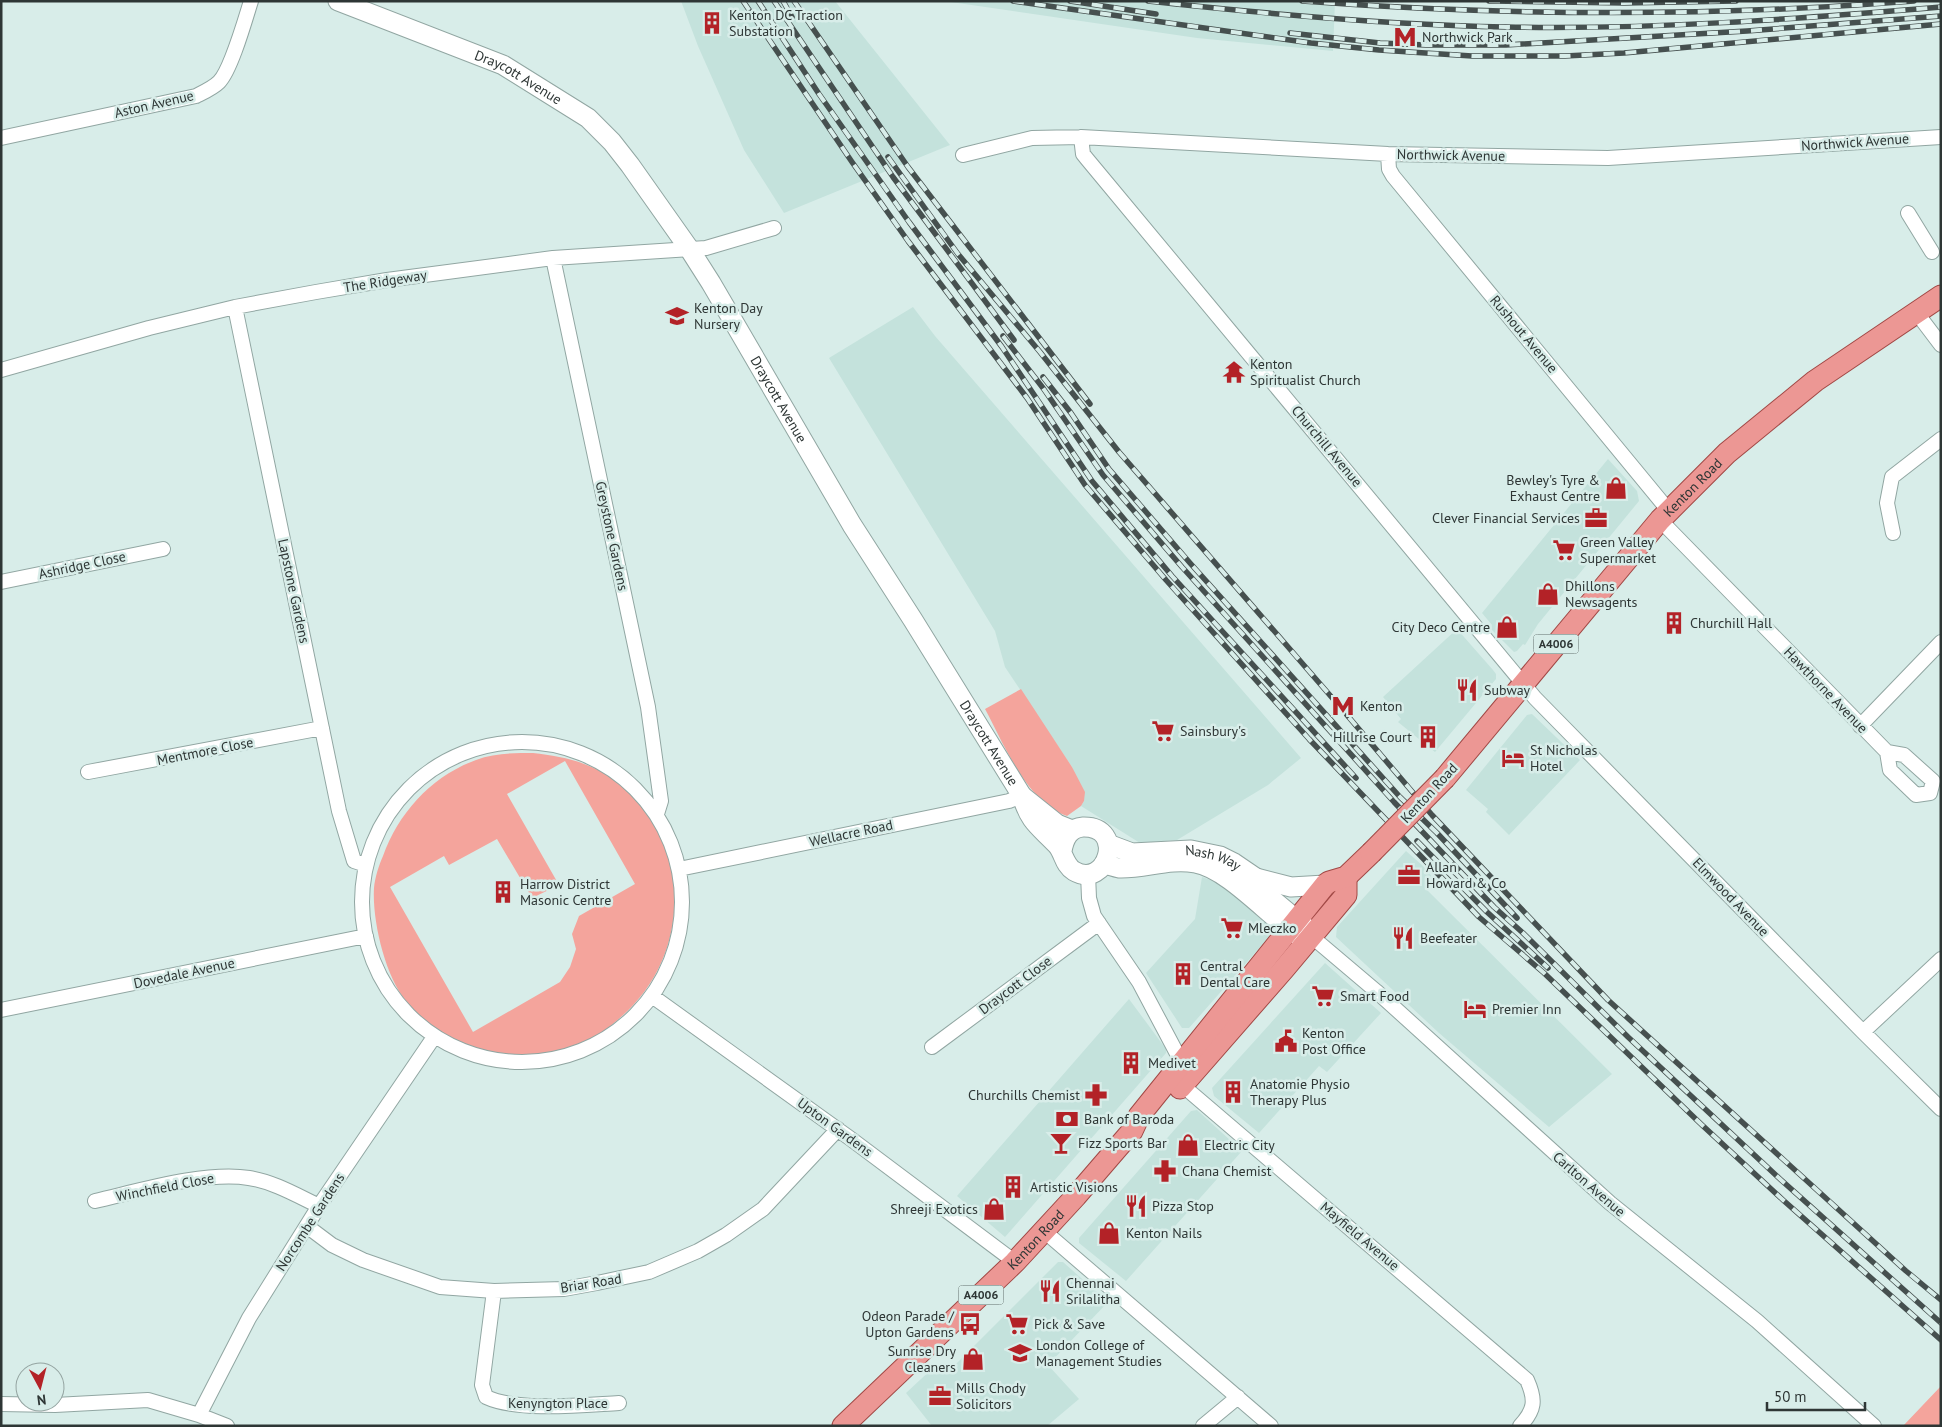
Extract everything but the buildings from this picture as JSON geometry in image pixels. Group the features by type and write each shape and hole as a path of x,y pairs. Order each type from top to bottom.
{"main road":[{"name":"Kenton Road","path":"842,1426 1015,1262 1044,1231 1132,1130 1140,1116 1292,924 1328,882 1346,877 1445,778 1664,515 1727,453 1815,382 1941,296"},
{"name":"Kenton Road","path":"1132,1130 1150,1124 1284,969 1346,895 1346,877"}],"street":[{"name":"Aston Avenue","path":"1,138 196,96 208,90 219,82 227,72 251,1"},
{"name":"Draycott Avenue","path":"338,1 503,65 588,118 612,142 690,250 852,525 918,628 1016,798 1033,821 1062,851 1069,867 1074,871 1088,874"},
{"name":"Northwick Avenue","path":"963,155 1032,138 1081,137 1388,154 1608,158 1941,137"},
{"name":"Churchill Avenue","path":"1081,137 1083,154 1087,159 1523,683"},
{"name":"Rushout Avenue","path":"1388,154 1389,169 1393,176 1664,515"},
{"path":"1908,213 1932,252"},
{"name":"The Ridgeway","path":"1,370 86,345 235,307 387,280 553,258 706,248 774,228"},
{"name":"Greystone Gardens","path":"553,258 563,314 587,414 648,707 661,801 657,814"},
{"name":"Lapstone Gardens","path":"235,307 347,843 354,861 366,865"},
{"path":"1916,312 1941,345"},
{"path":"1893,533 1887,502 1892,477 1941,439"},
{"name":"Hawthorne Avenue","path":"1664,515 1860,726 1887,752"},
{"name":"Ashridge Close","path":"1,582 163,549"},
{"path":"1860,726 1941,642"},
{"name":"Elmwood Avenue","path":"1523,683 1535,698 1941,1109"},
{"name":"Mentmore Close","path":"88,772 322,728"},
{"path":"510,740 540,741 571,747 593,756 620,773 641,791 657,814 670,840 679,870 682,895 681,924 667,969 652,996 614,1033 599,1043 575,1054 556,1059 519,1063 493,1060 465,1053 434,1037 414,1021 394,998 372,960 366,936 362,912 363,878 366,865 375,836 403,793 442,763 477,747 510,740"},
{"name":"Draycott Avenue","path":"1016,798 1056,824 1072,830 1083,827 1096,829 1108,844"},
{"name":"Wellacre Road","path":"679,870 1016,798"},
{"path":"1062,851 1066,836 1072,830"},
{"path":"1108,844 1109,855 1104,864 1100,869 1088,874 1091,907 1098,923 1139,982 1182,1063"},
{"name":"Nash Way","path":"1108,844 1132,853 1179,850 1205,852 1220,856 1256,878 1292,924"},
{"name":"Nash Way","path":"1104,864 1119,868 1180,862 1206,866 1223,875 1292,924"},
{"path":"1256,878 1291,886 1325,886"},
{"name":"Draycott Close","path":"932,1047 1098,923"},
{"path":"1292,924 1310,937"},
{"name":"Dovedale Avenue","path":"1,1010 366,936"},
{"name":"Carlton Avenue","path":"1310,937 1376,991 1610,1203 1757,1321 1874,1426"},
{"path":"1864,1032 1941,959"},
{"name":"Upton Gardens","path":"652,996 838,1129 1015,1262"},
{"name":"Norcombe Gardens","path":"199,1415 249,1318 308,1227 319,1206 434,1037"},
{"name":"Mayfield Avenue","path":"1182,1085 1527,1380 1532,1391 1533,1404 1528,1417 1520,1426"},
{"name":"Briar Road","path":"308,1227 362,1260 440,1287 494,1291 564,1289 597,1283 649,1272 698,1251 726,1234 763,1209 838,1129"},
{"name":"Winchfield Close","path":"95,1201 192,1180 223,1176 249,1178 275,1185 319,1206"},
{"path":"1044,1231 1271,1426"},
{"name":"Kenyngton Place","path":"494,1291 482,1384 486,1397 496,1402 517,1405 619,1404"},
{"path":"1203,1426 1238,1397"},
{"path":"1,1404 55,1405 148,1400 199,1415 227,1426"}],"shaded area":[{"path":"681,1 835,1 950,145 784,213 744,150 698,46"},
{"path":"944,1 1335,1 1333,51 1197,38"},
{"path":"913,307 935,336 1301,758 1268,785 1177,840 1140,843 1081,806 1084,801 1072,767 1005,667 995,631 829,358"},
{"path":"1608,459 1637,491 1639,501 1538,624 1525,645 1523,644 1514,652 1490,628 1492,625 1482,613"},
{"path":"1457,629 1493,670 1496,674 1496,679 1435,752 1398,722 1401,719 1383,697"},
{"path":"1021,689 1072,767 1085,792 1084,801 1081,806 1067,816 1053,809 1040,799 1028,786 985,709"},
{"path":"1532,714 1580,760 1509,835 1486,812 1488,809 1466,790 1527,715"},
{"path":"512,753 533,753 582,763 601,771 637,800 657,829 670,860 674,893 672,927 663,959 646,990 622,1016 600,1034 575,1047 552,1053 497,1054 468,1046 440,1032 406,1001 392,977 381,947 375,916 374,888 380,863 398,825 431,786 460,767 476,760","holes":["565,761 635,884 579,916 572,934 576,949 570,967 560,982 473,1032 390,887 444,856 449,865 497,839 532,898 559,885 507,794"]},
{"path":"1406,851 1434,879 1426,889 1612,1074 1549,1127 1439,1033 1336,937 1337,927"},
{"path":"1202,877 1220,883 1268,925 1270,931 1269,937 1189,1028 1182,1028 1146,973 1195,919"},
{"path":"1325,963 1381,1013 1327,1072 1319,1066 1259,1133 1214,1096 1212,1088"},
{"path":"1129,999 1166,1049 1166,1053 1005,1237 957,1196"},
{"path":"1197,1110 1242,1151 1126,1281 1079,1243 1079,1238 1191,1111"},
{"path":"1058,1262 1063,1262 1108,1302 1048,1365 1079,1399 1047,1426 932,1426 906,1393 936,1365 944,1374 955,1365"},
{"path":"1941,1386 1941,1426 1903,1426"}],"railway":[{"path":"743,1 852,162 908,241 1027,398 1085,485 1166,580 1309,739 1479,917 1544,973 1783,1200 1941,1340"},
{"path":"758,1 819,94 909,222 1002,347 1092,481 1172,576 1356,778"},
{"path":"774,1 893,177 1014,340"},
{"path":"783,1 792,17"},
{"path":"794,1 908,167 1090,404"},
{"path":"1013,1 1311,43 1379,50 1472,56 1565,56 1624,53 1941,24"},
{"path":"1070,1 1156,14"},
{"path":"1148,1 1372,21 1506,27 1615,27 1723,23 1941,7"},
{"path":"1302,1 1455,10 1608,13 1761,10 1914,1"},
{"path":"1489,1 1624,3 1736,1"},
{"path":"1290,33 1380,43 1506,45 1747,31 1941,16"},
{"path":"888,157 958,254 1040,352 1119,452 1432,815 1608,1000 1906,1271 1941,1300"},
{"path":"1003,336 1043,388 1103,475 1182,567 1394,802 1494,907 1523,933 1628,1037 1780,1179 1941,1323"},
{"path":"1043,377 1071,413 1109,469 1190,563 1400,797 1437,833 1517,918"},
{"path":"1417,841 1487,912 1548,968"}],"place":[{"name":"Kenton DC Traction Substation","path":"712,23"},
{"name":"Northwick Park","path":"1405,37"},
{"name":"Kenton Day Nursery","path":"677,316"},
{"name":"Kenton Spiritualist Church","path":"1234,372"},
{"name":"Bewley's Tyre & Exhaust Centre","path":"1616,488"},
{"name":"Clever Financial Services","path":"1596,518"},
{"name":"Green Valley Supermarket","path":"1564,550"},
{"name":"Dhillons Newsagents","path":"1548,594"},
{"name":"Churchill Hall","path":"1674,623"},
{"name":"City Deco Centre","path":"1507,627"},
{"name":"Subway","path":"1467,690"},
{"name":"Kenton","path":"1343,706"},
{"name":"Sainsbury's","path":"1163,731"},
{"name":"Hillrise Court","path":"1428,737"},
{"name":"St Nicholas Hotel","path":"1513,758"},
{"name":"Allan Howard & Co","path":"1409,875"},
{"name":"Harrow District Masonic Centre","path":"503,892"},
{"name":"Mleczko","path":"1232,928"},
{"name":"Beefeater","path":"1403,938"},
{"name":"Central Dental Care","path":"1183,974"},
{"name":"Smart Food","path":"1323,996"},
{"name":"Premier Inn","path":"1475,1009"},
{"name":"Kenton Post Office","path":"1286,1041"},
{"name":"Medivet","path":"1131,1063"},
{"name":"Anatomie Physio Therapy Plus","path":"1233,1092"},
{"name":"Churchills Chemist","path":"1096,1095"},
{"name":"Bank of Baroda","path":"1067,1119"},
{"name":"Fizz Sports Bar","path":"1061,1143"},
{"name":"Electric City","path":"1188,1145"},
{"name":"Chana Chemist","path":"1165,1171"},
{"name":"Artistic Visions","path":"1013,1187"},
{"name":"Pizza Stop","path":"1136,1206"},
{"name":"Shreeji Exotics","path":"994,1209"},
{"name":"Kenton Nails","path":"1109,1233"},
{"name":"Chennai Srilalitha","path":"1050,1291"},
{"name":"Odeon Parade / Upton Gardens","path":"970,1324"},
{"name":"Pick & Save","path":"1017,1324"},
{"name":"London College of Management Studies","path":"1020,1353"},
{"name":"Sunrise Dry Cleaners","path":"973,1359"},
{"name":"Mills Chody Solicitors","path":"940,1396"}]}
